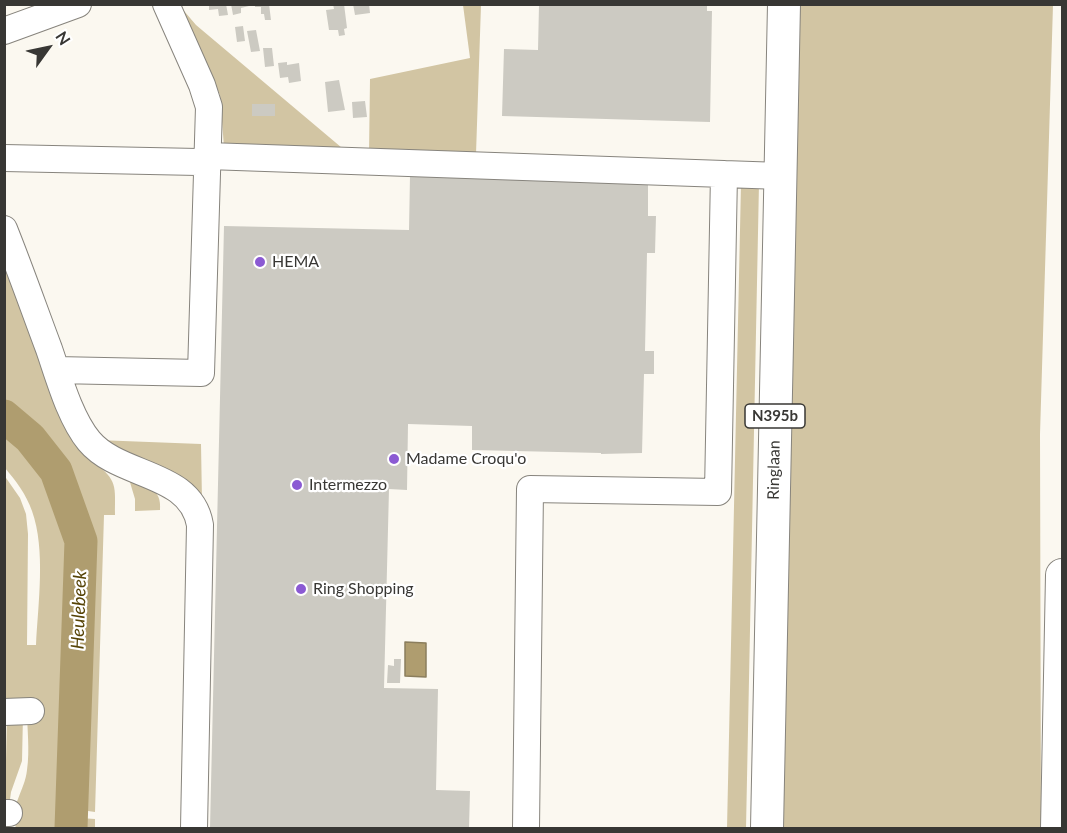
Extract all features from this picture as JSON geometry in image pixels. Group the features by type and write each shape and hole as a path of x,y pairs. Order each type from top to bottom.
{"main road":[{"name":"Ringlaan","path":"767,828 784,4"},
{"path":"1057,828 1062,575"}],"street":[{"path":"4,31 78,4"},
{"path":"56,370 201,373 209,107 207,96 166,4"},
{"path":"4,159 198,162 208,156 781,176"},
{"path":"526,828 530,489 718,492 724,174"},
{"path":"4,229 75,418 90,442 114,462 165,482 188,497 199,515 194,828"},
{"path":"4,712 31,711"}],"shaded area":[{"path":"179,5 196,25 348,153 224,147 220,95"},
{"path":"463,5 481,5 476,154 369,154 370,79 470,58"},
{"path":"800,5 1053,5 1040,434 1041,828 782,828"},
{"path":"759,183 746,828 727,828 741,184"},
{"path":"5,257 94,462 111,479 115,490 115,515 104,515 95,812 81,810 90,574 88,554 80,517 68,483 59,466 38,434 5,402"},
{"path":"5,426 35,458 55,485 66,522 73,561 63,707 60,828 16,828 14,820 16,806 26,778 28,740 27,709 5,708 4,475 20,498 26,514 28,534 27,645 36,645 40,560 32,511 27,499 5,468"},
{"path":"97,440 201,444 202,501"},
{"path":"129,479 156,493 159,497 160,510 135,511 135,499"},
{"path":"405,642 426,643 426,677 405,676"},
{"path":"7,714 23,715 22,761 11,792 9,807 5,807"},
{"path":"80,818 95,819 95,828 80,828"}],"building":[{"path":"209,4 226,4 228,15 219,16 218,9 209,10"},
{"path":"231,4 253,5 241,8 241,13 233,15"},
{"path":"255,4 269,4 271,20 265,20 264,14 261,14 261,7 255,7"},
{"path":"333,4 344,4 347,28 344,29 345,35 339,36 338,30 329,30 326,10 334,9"},
{"path":"353,4 369,4 370,13 355,15"},
{"path":"539,5 707,5 707,11 712,11 710,122 502,116 504,49 538,50"},
{"path":"243,26 245,41 237,42 235,27"},
{"path":"256,30 260,51 251,52 247,31"},
{"path":"263,48 272,48 274,66 265,67"},
{"path":"287,62 287,65 299,63 301,81 289,83 288,77 280,78 278,63"},
{"path":"339,80 345,110 328,112 325,82"},
{"path":"365,101 367,117 353,118 352,102"},
{"path":"252,104 275,104 275,116 252,116"},
{"name":"Ring Shopping","path":"410,176 648,182 648,216 656,216 655,253 647,253 645,351 654,351 654,374 644,374 642,453 472,450 472,426 408,424 407,490 389,489 384,688 438,689 436,790 470,791 469,828 210,828 224,226 409,230"},
{"path":"394,659 401,659 400,683 387,683 388,665 394,666"}],"waterway":[{"name":"Heulebeek","path":"4,416 30,438 56,471 81,541 71,828"}],"place":[{"name":"HEMA","path":"260,262"},
{"name":"Madame Croqu'o","path":"394,459"},
{"name":"Intermezzo","path":"297,485"},
{"name":"Ring Shopping","path":"301,589"}]}
